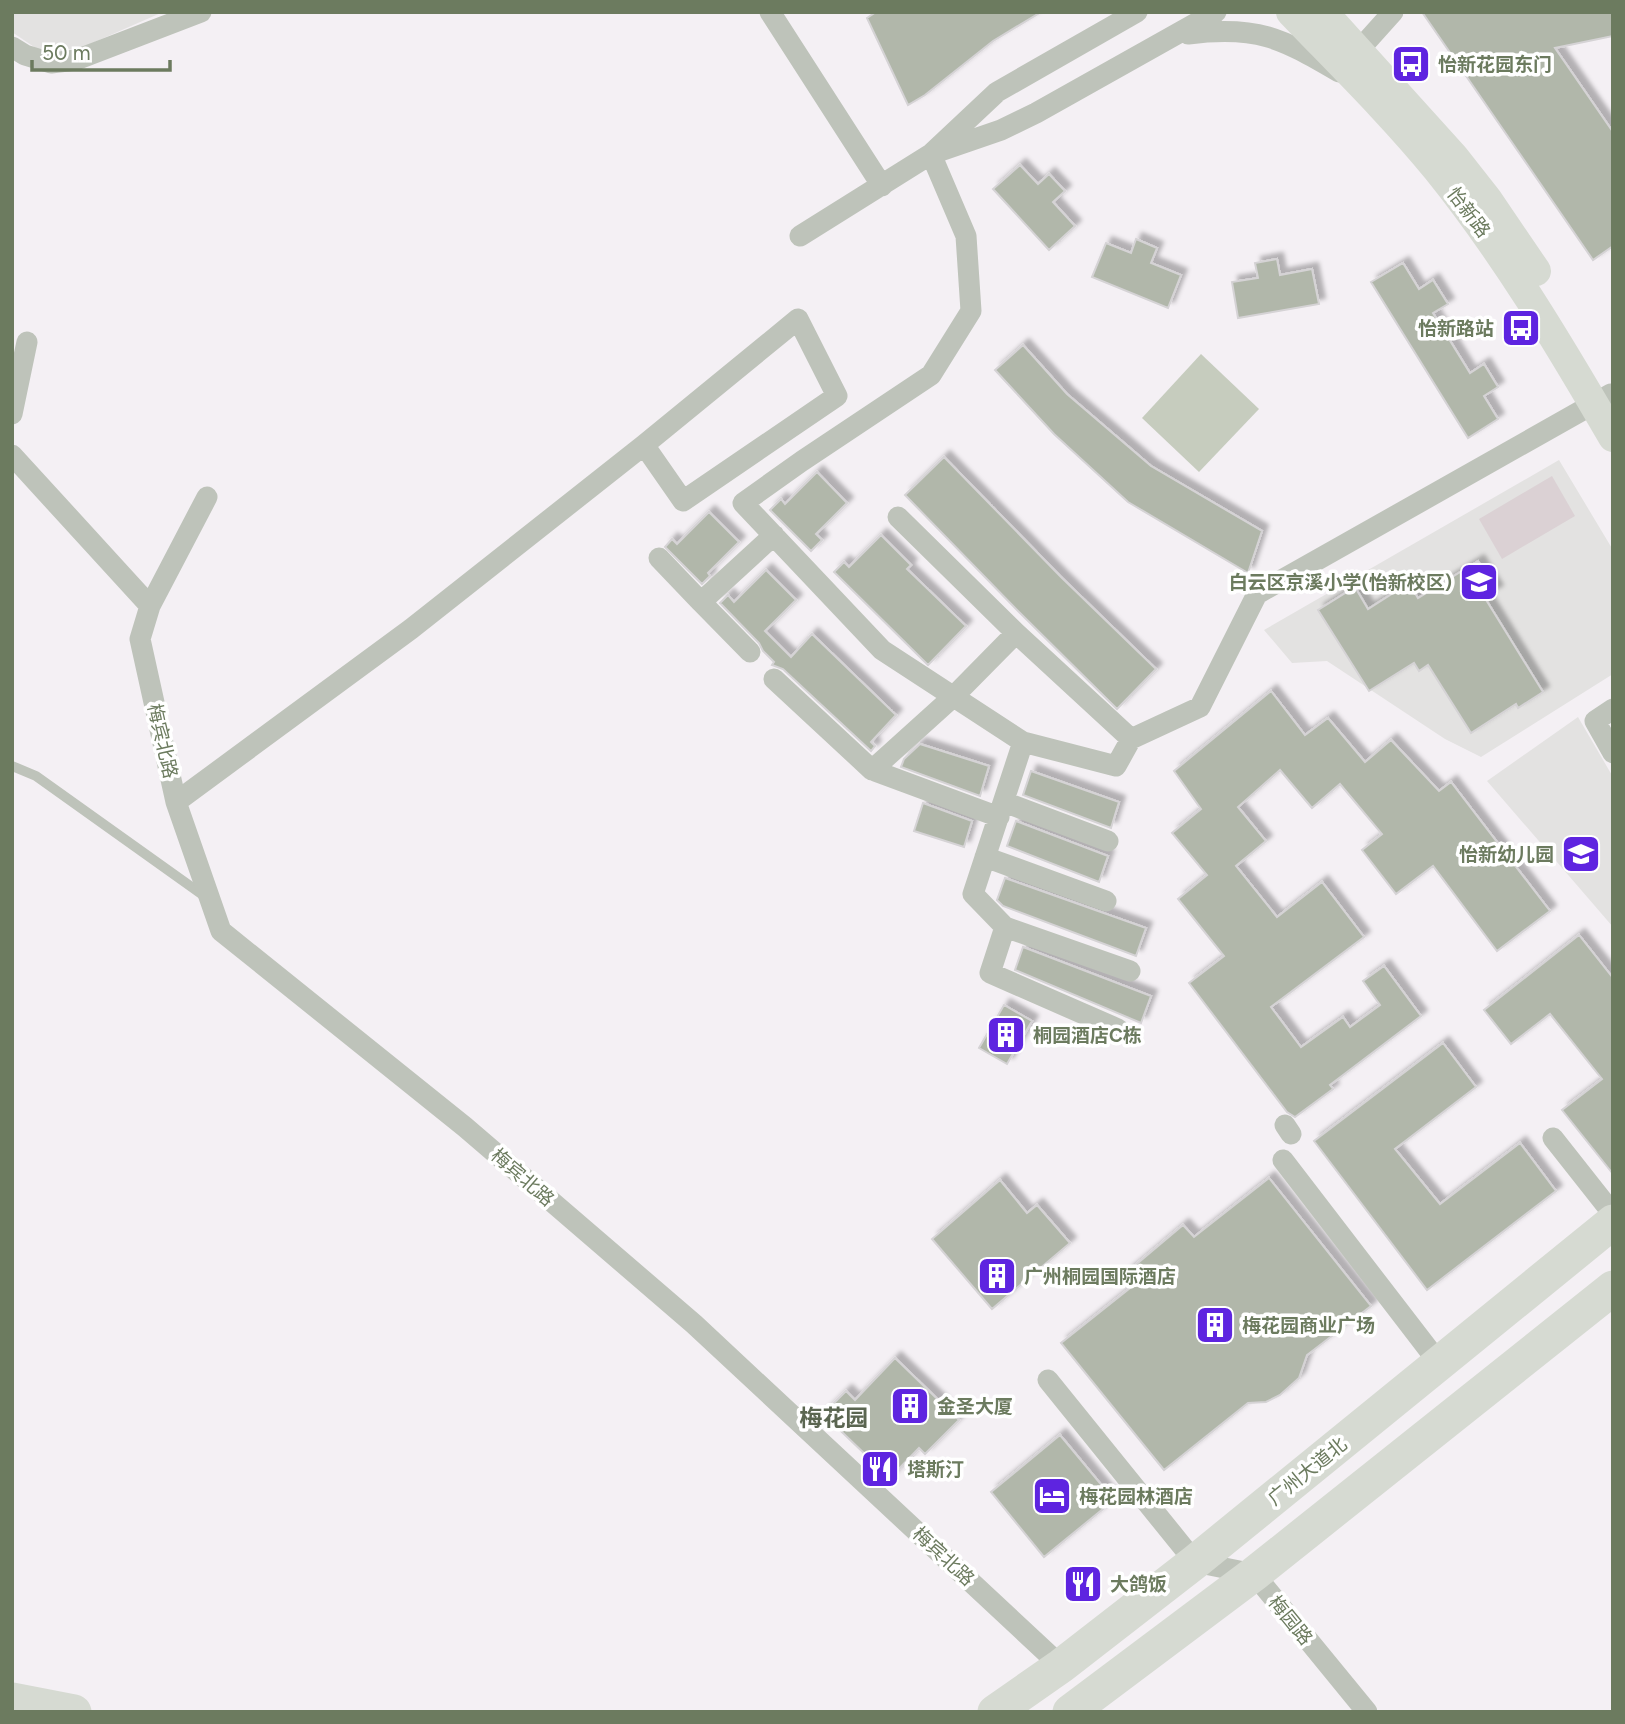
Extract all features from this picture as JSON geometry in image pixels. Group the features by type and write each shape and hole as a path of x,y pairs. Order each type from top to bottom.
{"highway":[{"name":"广州大道北","path":"995,1712 1061,1666 1195,1562 1613,1222"},
{"path":"1070,1712 1254,1574 1613,1288"},
{"path":"12,1700 74,1712"}],"main road":[{"name":"怡新路","path":"1291,12 1435,166 1606,398"},
{"name":"怡新路","path":"1322,12 1454,157 1541,277 1606,398 1613,437"}],"street":[{"path":"12,47 25,55 51,63 76,60 201,12"},
{"path":"770,12 882,186"},
{"path":"931,154 1013,124 1216,12"},
{"path":"1359,51 1393,12"},
{"path":"800,236 931,154 997,92 1135,13"},
{"path":"1176,35 1222,29 1257,33 1293,46 1357,82"},
{"path":"931,154 966,236 971,311 930,376 743,503 883,650 1023,742 1116,766 1131,739 1200,707 1257,594 1606,398"},
{"path":"176,802 411,629 798,319 837,396 683,500 644,445"},
{"path":"12,414 27,342"},
{"path":"12,455 150,606"},
{"name":"梅宾北路","path":"207,497 150,606 140,639 176,802 221,931 465,1127 694,1324 1061,1666"},
{"path":"898,517 1016,633 1131,739"},
{"path":"701,602 774,535"},
{"path":"659,558 750,652"},
{"path":"873,770 954,696 1016,633"},
{"path":"774,679 873,770 1108,841"},
{"path":"1613,709 1595,721 1613,753"},
{"path":"1023,742 973,894 1005,927 1130,971"},
{"path":"985,857 1106,901"},
{"path":"1005,927 990,973 1118,1029"},
{"path":"1553,1138 1613,1214"},
{"path":"1283,1160 1439,1363"},
{"path":"1048,1380 1195,1562 1254,1574"},
{"name":"梅园路","path":"1254,1574 1367,1712"}],"lane":[{"path":"12,766 36,776 209,900"}],"shaded area":[{"path":"12,12 163,12 81,48 43,53 12,32"},
{"path":"1201,354 1259,409 1199,472 1142,418"},
{"name":"白云区京溪小学(怡新校区)","path":"1559,460 1613,550 1613,674 1481,757 1445,739 1327,661 1292,663 1264,630"},
{"path":"1552,476 1575,516 1502,559 1479,519"},
{"name":"怡新幼儿园","path":"1578,717 1613,777 1613,927 1487,781"}],"building":[{"path":"876,12 1041,12 993,41 925,95 908,105 867,18"},
{"path":"1422,12 1613,12 1613,36 1555,48 1613,132 1613,246 1593,260"},
{"path":"1020,165 1038,184 1049,174 1065,191 1053,202 1075,226 1049,250 993,189"},
{"path":"1136,239 1157,248 1151,263 1181,275 1168,308 1092,277 1106,243 1131,253"},
{"path":"1277,259 1280,275 1312,269 1319,304 1238,318 1232,282 1258,278 1255,263"},
{"path":"1403,263 1419,289 1433,280 1448,304 1433,313 1470,373 1484,364 1498,387 1484,396 1498,419 1468,438 1371,282"},
{"path":"1023,345 1067,394 1151,466 1262,531 1248,573 1128,502 1054,434 995,370"},
{"path":"944,457 1061,577 1156,669 1117,709 905,495"},
{"path":"817,472 847,503 816,534 822,540 811,551 770,510 781,499 785,504"},
{"path":"709,512 739,542 708,573 710,576 702,584 665,547 672,539 677,544"},
{"path":"881,535 911,565 907,569 966,626 928,665 834,572 844,562 849,567"},
{"path":"1478,561 1497,591 1485,598 1543,692 1518,708 1516,704 1471,733 1428,665 1419,671 1414,663 1369,691 1318,610 1355,587 1368,609 1409,583 1418,598"},
{"path":"766,570 796,600 765,631 791,657 812,634 896,715 871,742 875,746 871,751 783,669 772,665 774,662 759,643 720,603 728,595 734,602"},
{"path":"1271,691 1305,735 1328,718 1365,762 1391,740 1439,791 1451,782 1550,911 1497,951 1433,866 1396,894 1362,850 1382,834 1340,784 1312,808 1280,770 1238,807 1266,841 1236,866 1277,917 1322,882 1364,937 1271,1007 1301,1047 1343,1017 1350,1027 1380,1005 1363,981 1384,966 1421,1016 1330,1085 1333,1089 1295,1117 1287,1112 1189,983 1224,956 1178,899 1207,875 1172,833 1201,809 1174,771"},
{"path":"920,744 989,766 980,796 901,767 904,759"},
{"path":"1031,771 1119,802 1111,828 1023,795"},
{"path":"923,803 972,821 964,847 914,831"},
{"path":"1016,821 1108,856 1099,882 1007,846"},
{"path":"1005,878 1146,928 1136,956 1003,906 997,900"},
{"path":"1579,935 1613,978 1613,1174 1562,1110 1602,1079 1550,1014 1511,1044 1484,1010"},
{"path":"1023,947 1151,996 1141,1023 1015,970"},
{"name":"桐园酒店C栋","path":"1004,1005 1032,1021 1007,1064 979,1048"},
{"path":"1443,1043 1476,1087 1395,1149 1440,1204 1520,1143 1556,1191 1427,1290 1314,1141"},
{"name":"梅花园商业广场","path":"1269,1178 1371,1306 1307,1355 1299,1378 1280,1395 1266,1402 1248,1403 1164,1470 1061,1343 1135,1284 1126,1273 1183,1225 1194,1237"},
{"name":"广州桐园国际酒店","path":"1000,1180 1027,1213 1037,1205 1070,1243 992,1309 932,1239"},
{"path":"895,1358 959,1420 925,1454 919,1448 890,1478 823,1414 846,1391 855,1400"},
{"name":"梅花园林酒店","path":"1060,1435 1114,1500 1044,1557 991,1492"}],"place":[{"name":"怡新花园东门","path":"1411,64"},
{"name":"怡新路站","path":"1521,328"},
{"name":"白云区京溪小学(怡新校区)","path":"1479,582"},
{"name":"怡新幼儿园","path":"1581,854"},
{"name":"桐园酒店C栋","path":"1006,1035"},
{"name":"广州桐园国际酒店","path":"997,1276"},
{"name":"梅花园商业广场","path":"1215,1325"},
{"name":"金圣大厦","path":"910,1406"},
{"name":"塔斯汀","path":"880,1469"},
{"name":"梅花园林酒店","path":"1052,1496"},
{"name":"大鸽饭","path":"1083,1584"}],"district":[{"name":"梅花园","path":"834,1418"}]}
